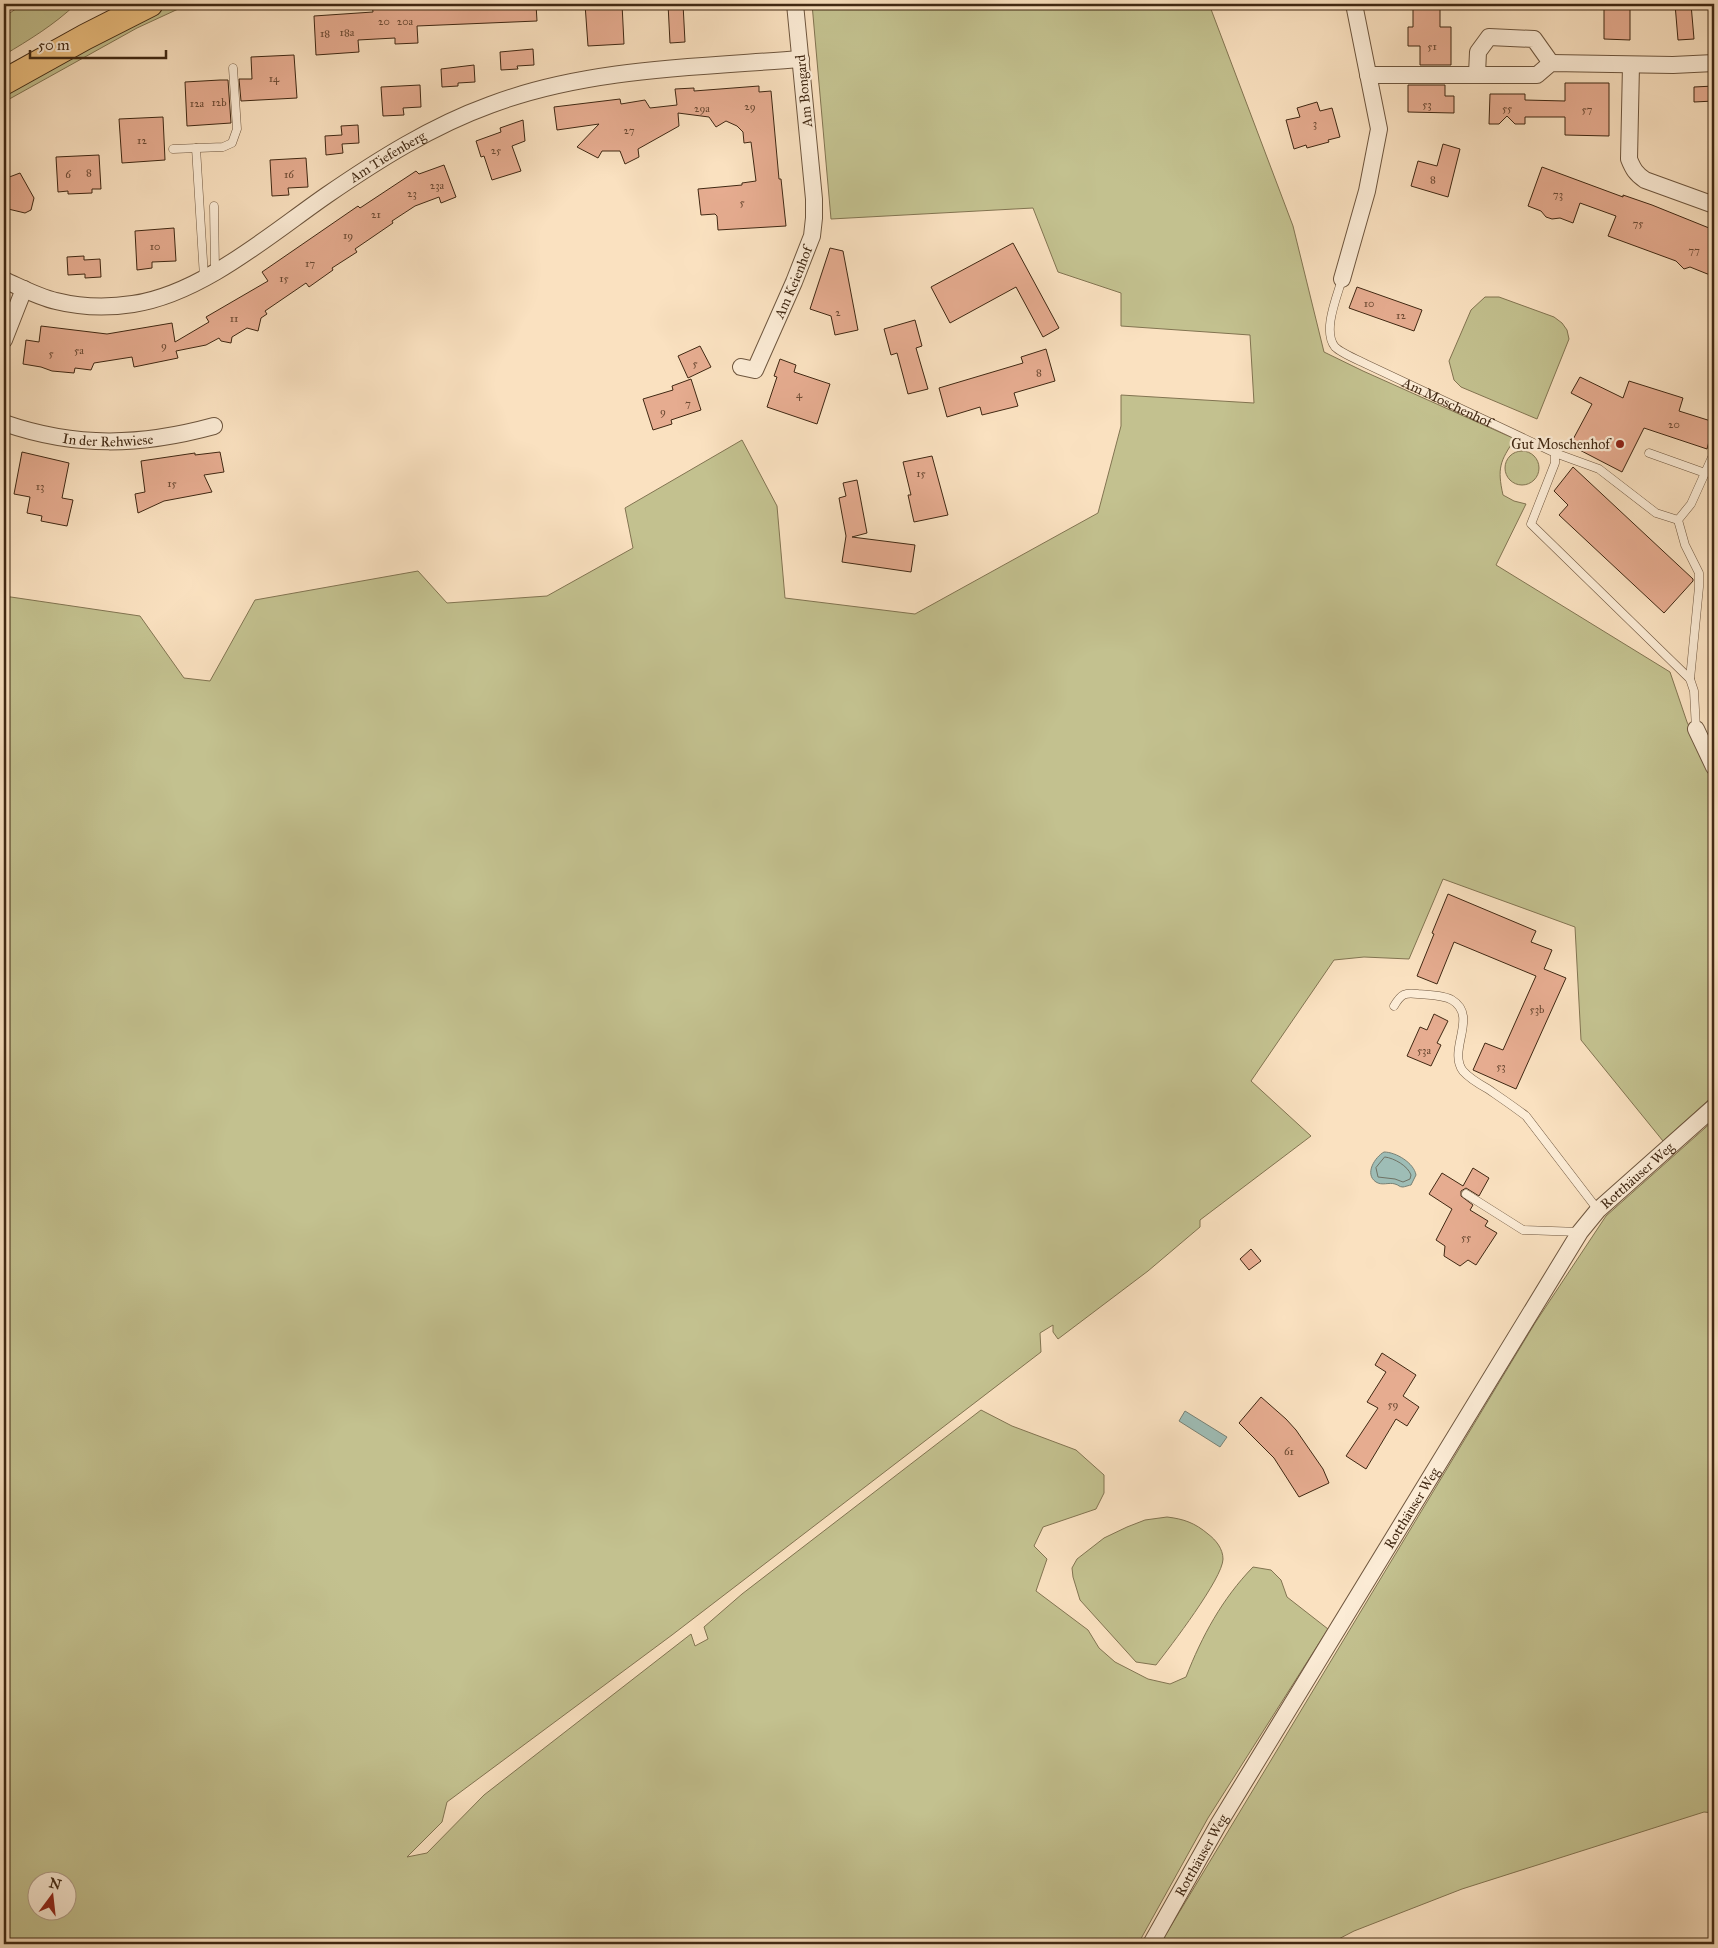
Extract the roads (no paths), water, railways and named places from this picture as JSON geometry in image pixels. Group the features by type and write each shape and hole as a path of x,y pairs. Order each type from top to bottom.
{"main road":[{"path":"4,82 77,41 150,4"}],"street":[{"name":"Am Bongard","path":"795,4 812,178"},
{"name":"Am Moschenhof","path":"1342,279 1367,191 1380,129 1354,4"},
{"path":"1477,74 1478,52 1489,37 1534,39 1551,63"},
{"name":"Am Tiefenberg","path":"4,280 54,301 84,305 125,305 160,297 184,288 231,262 329,193 391,154 439,127 489,105 546,87 615,75 801,59"},
{"path":"1368,75 1537,75 1551,63 1631,65 1714,63"},
{"path":"1631,65 1630,159 1632,168 1637,175 1645,180 1714,205"},
{"name":"Am Keienhof","path":"741,367 755,370 812,236 814,218 812,178"},
{"path":"4,340 24,289"},
{"name":"In der Rehwiese","path":"4,423 56,438 117,442 152,440 214,426"},
{"path":"1696,728 1714,767"},
{"name":"Rotthäuser Weg","path":"1151,1944 1218,1825 1580,1232 1598,1210 1714,1107"}],"lane":[{"path":"174,149 223,147 232,143 235,139 237,129 234,68"},
{"path":"196,148 209,274"},
{"path":"209,274 214,206"},
{"name":"Am Moschenhof","path":"1342,279 1332,312 1330,329 1330,336 1336,348 1366,364 1556,453 1599,470 1656,513 1678,520"},
{"path":"1649,452 1706,473"},
{"path":"1556,453 1555,463 1531,524 1690,679"},
{"path":"1696,728 1694,691 1690,679 1699,572 1686,545 1678,520 1691,504 1714,453"},
{"path":"1394,1006 1399,997 1408,992 1451,999 1460,1007 1463,1013 1463,1025 1457,1059 1463,1070 1470,1077 1526,1116 1598,1210"},
{"path":"1466,1194 1524,1230 1580,1232"}],"water":[{"path":"1384,1152 1399,1156 1412,1166 1416,1175 1411,1185 1401,1187 1396,1184 1381,1184 1373,1179 1371,1175 1372,1166"},
{"path":"1185,1411 1227,1437 1220,1447 1179,1421"}],"place":[{"name":"Gut Moschenhof","path":"1620,444"}]}
